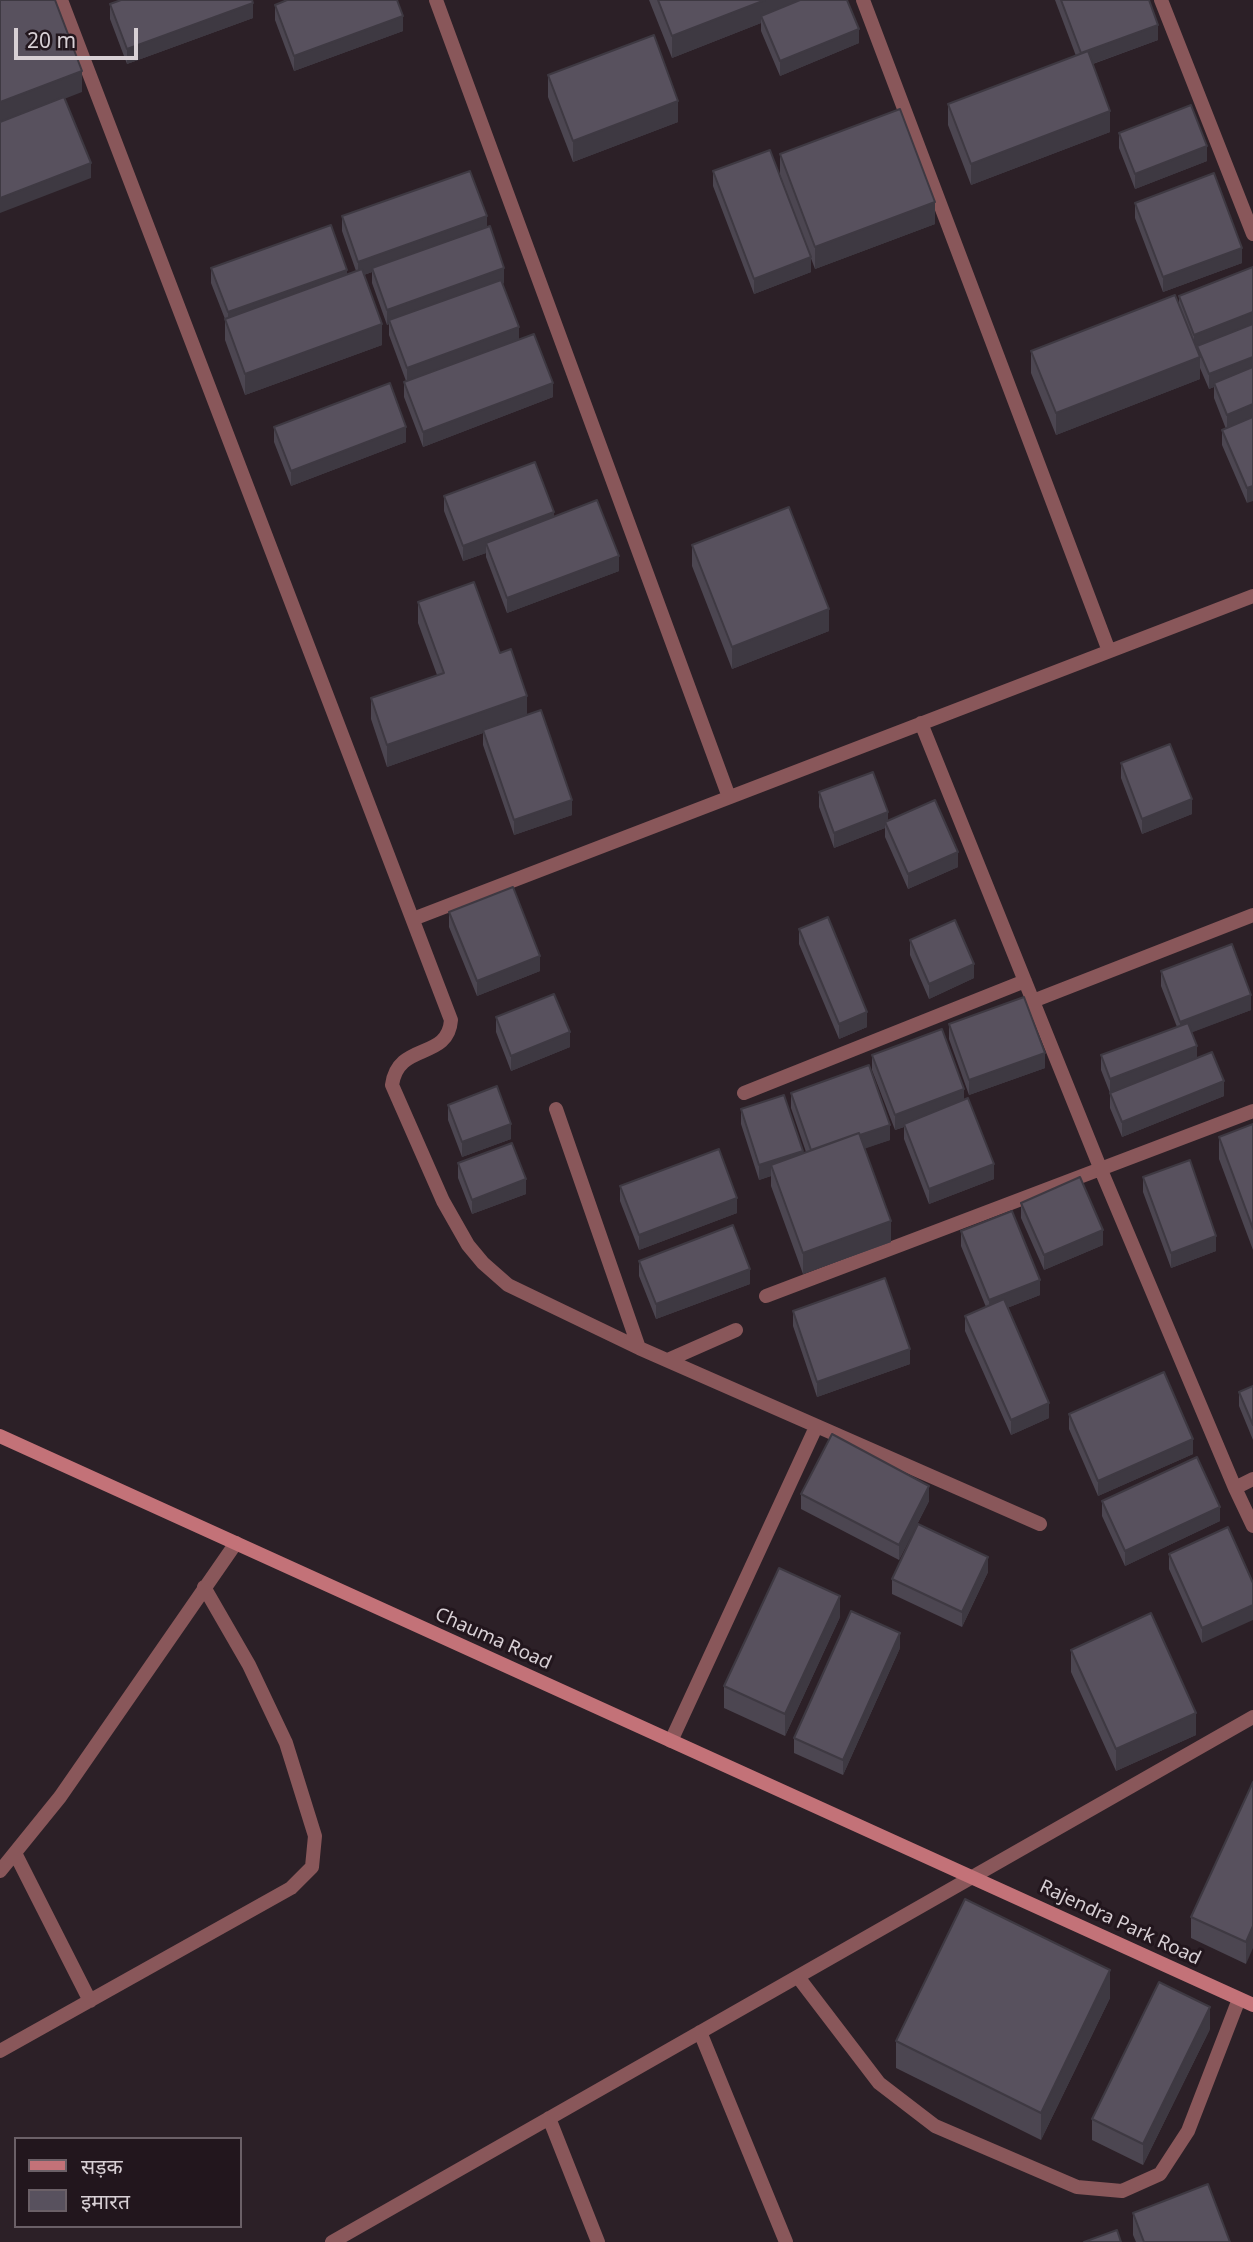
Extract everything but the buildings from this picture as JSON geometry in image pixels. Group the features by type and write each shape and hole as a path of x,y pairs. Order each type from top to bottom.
{"street":[{"path":"61,0 451,1020 446,1039 407,1058 394,1071 393,1085 443,1201 468,1245 483,1263 508,1285 639,1348 1040,1524"},
{"path":"436,0 729,797"},
{"path":"863,0 1109,651"},
{"path":"1161,0 1253,234"},
{"path":"412,919 1253,596"},
{"path":"920,723 1101,1170 1253,1526"},
{"path":"1033,1001 1253,915"},
{"path":"744,1093 1024,981"},
{"path":"556,1109 639,1348"},
{"path":"766,1296 1253,1111"},
{"path":"668,1360 736,1329"},
{"path":"671,1741 816,1427"},
{"name":"Chauma Road","path":"0,1436 970,1876"},
{"path":"1235,1488 1253,1479"},
{"path":"0,1871 60,1797 236,1543"},
{"path":"0,2051 291,1888 312,1867 315,1836 286,1743 250,1665 204,1587"},
{"path":"332,2242 1253,1717"},
{"path":"15,1853 90,2001"},
{"name":"Rajendra Park Road","path":"970,1876 1253,2005"},
{"path":"798,1977 879,2083 935,2126 1077,2187 1122,2190 1160,2174 1188,2131 1238,1999"},
{"path":"700,2032 786,2242"},
{"path":"549,2118 598,2242"}]}
